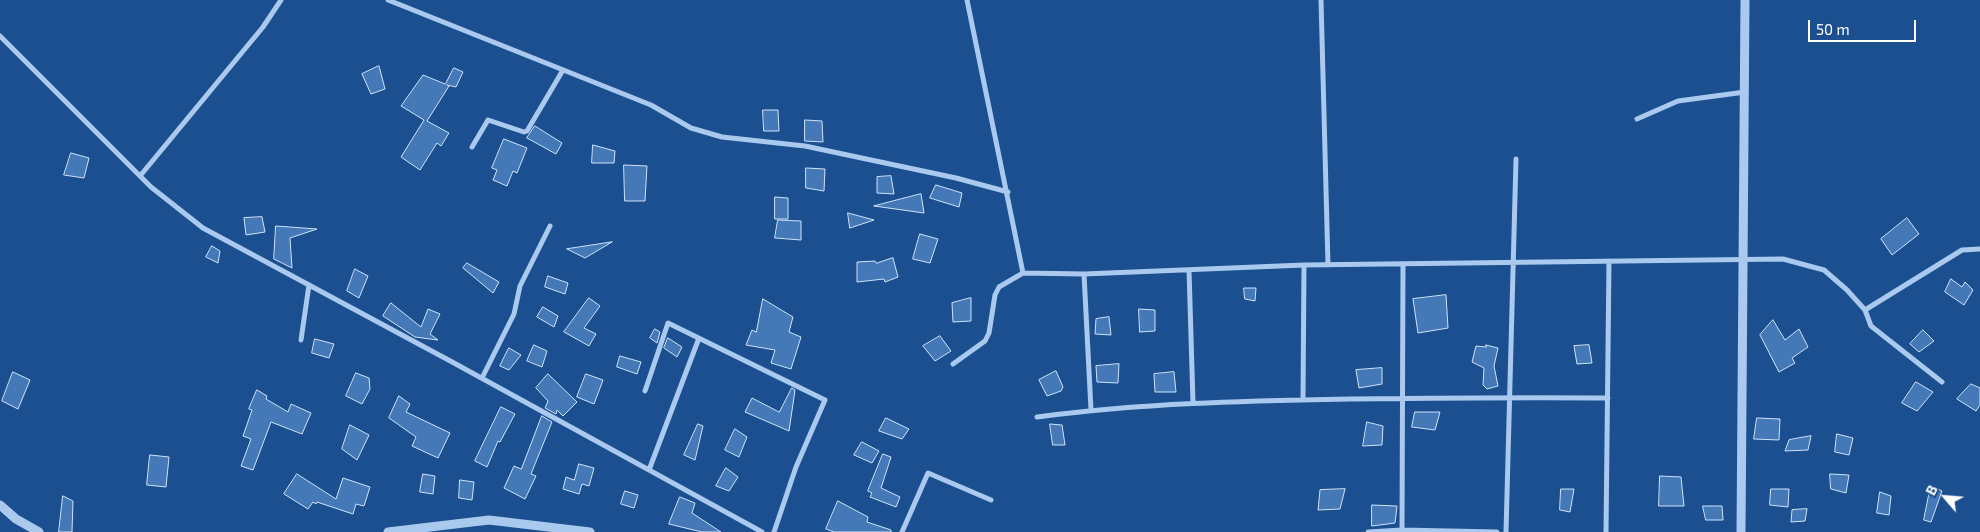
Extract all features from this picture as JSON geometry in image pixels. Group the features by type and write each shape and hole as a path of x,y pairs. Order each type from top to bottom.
{"street":[{"path":"140,176 263,27 281,0"},
{"path":"388,0 651,105 691,128 722,137 805,146 956,178 1008,192"},
{"path":"967,0 1008,192 1023,273"},
{"path":"1321,0 1328,265"},
{"path":"1741,532 1745,0"},
{"path":"0,36 140,176 183,214 203,228 482,378 762,532"},
{"path":"472,147 488,120 524,132 527,131 562,70"},
{"path":"1638,118 1678,101 1745,92"},
{"path":"1506,532 1516,159"},
{"path":"482,378 514,314 520,286 550,226"},
{"path":"1865,310 1962,250 1980,249"},
{"path":"954,364 985,341 989,333 995,295 999,287 1023,273 1084,274 1304,265 1783,259 1824,270 1847,290 1865,310 1871,326 1942,382"},
{"path":"1606,532 1609,261"},
{"path":"1402,530 1403,264"},
{"path":"1303,400 1304,265"},
{"path":"1189,270 1193,403"},
{"path":"1084,274 1091,410"},
{"path":"301,340 309,285"},
{"path":"645,391 668,324 825,400 796,467 774,532"},
{"path":"649,470 699,338"},
{"path":"1037,418 1091,410 1193,403 1510,397 1608,398"},
{"path":"902,532 928,473 991,500"},
{"path":"0,505 16,519 39,532"},
{"path":"388,532 489,520 590,532"},
{"path":"1368,532 1402,530 1497,532"}],"building":[{"path":"379,66 385,89 371,94 362,74"},
{"path":"454,68 463,72 456,87 447,85 449,86 427,121 449,133 441,146 437,143 420,170 401,157 424,120 401,106 423,75 445,84"},
{"path":"763,110 778,110 779,131 764,131"},
{"path":"805,120 822,121 823,142 805,141"},
{"path":"535,126 562,143 556,154 527,138"},
{"path":"504,139 527,148 517,173 513,171 507,186 493,180 497,170 492,168"},
{"path":"593,145 615,151 614,163 592,163"},
{"path":"71,153 89,158 84,178 64,175"},
{"path":"624,165 647,166 645,201 625,201"},
{"path":"806,168 825,169 824,191 806,188"},
{"path":"891,176 894,194 877,193 877,177"},
{"path":"936,185 962,193 959,207 930,198"},
{"path":"921,194 924,213 874,206"},
{"path":"775,197 788,198 788,219 775,219"},
{"path":"848,213 874,220 850,228"},
{"path":"262,217 265,232 246,235 244,218"},
{"path":"1907,218 1919,234 1892,255 1881,239"},
{"path":"778,220 801,221 801,240 775,238"},
{"path":"276,226 317,229 290,238 292,268 274,259"},
{"path":"920,234 938,239 930,263 913,259"},
{"path":"612,242 585,258 567,249"},
{"path":"212,246 220,251 218,263 206,257"},
{"path":"893,258 898,277 885,282 884,279 857,282 857,262 875,261 876,263"},
{"path":"467,263 499,282 493,293 463,268"},
{"path":"355,269 368,276 359,298 347,291"},
{"path":"548,276 568,283 565,294 545,287"},
{"path":"1951,279 1962,287 1965,282 1973,290 1964,305 1945,292"},
{"path":"1244,288 1256,288 1255,301 1245,299"},
{"path":"1446,295 1448,328 1418,333 1413,299"},
{"path":"589,298 600,306 584,328 596,334 589,346 564,332"},
{"path":"971,298 971,321 953,322 952,303"},
{"path":"763,299 793,317 789,332 801,337 791,369 771,363 775,350 746,345 752,330 756,332"},
{"path":"391,303 421,327 428,309 440,314 430,334 438,340 415,337 383,316"},
{"path":"543,307 558,316 554,327 537,317"},
{"path":"1139,309 1155,310 1155,331 1140,332"},
{"path":"1109,317 1111,335 1095,334 1096,319"},
{"path":"1773,320 1785,340 1799,329 1808,347 1792,358 1795,363 1779,372 1760,335"},
{"path":"655,329 660,332 657,343 650,338"},
{"path":"1923,330 1934,341 1919,352 1910,344"},
{"path":"940,336 951,351 935,361 923,346"},
{"path":"668,338 682,347 677,357 664,348"},
{"path":"315,339 334,344 329,358 312,353"},
{"path":"534,345 547,351 542,367 527,361"},
{"path":"1486,345 1498,348 1494,366 1498,386 1487,389 1483,385 1484,368 1472,362 1476,346 1486,347"},
{"path":"1589,345 1592,363 1577,364 1574,346"},
{"path":"509,348 521,355 509,370 500,366"},
{"path":"620,356 641,362 637,374 617,367"},
{"path":"1119,364 1118,383 1097,382 1096,366"},
{"path":"1382,368 1382,384 1359,388 1356,370"},
{"path":"1056,371 1063,387 1061,391 1047,396 1039,380"},
{"path":"13,372 30,380 18,409 2,401"},
{"path":"1174,372 1176,392 1155,392 1154,374"},
{"path":"356,373 369,378 370,389 362,404 346,396"},
{"path":"548,374 577,402 563,416 557,410 556,414 545,408 548,401 536,388"},
{"path":"586,374 603,380 594,404 577,397"},
{"path":"1916,382 1933,392 1917,411 1902,403"},
{"path":"1971,384 1980,388 1980,405 1976,411 1957,399"},
{"path":"792,388 795,390 789,431 745,412 752,398 779,412"},
{"path":"257,390 267,396 266,399 288,412 291,404 311,413 302,434 271,422 253,470 241,466 251,439 243,436 252,410 249,409"},
{"path":"399,396 410,404 406,412 450,433 438,458 412,446 416,437 389,418"},
{"path":"501,407 515,414 500,442 498,441 487,467 475,461"},
{"path":"1415,412 1440,412 1435,430 1412,427"},
{"path":"542,416 552,422 531,474 536,476 525,499 504,488 514,466 521,469"},
{"path":"886,418 909,429 902,439 879,431"},
{"path":"1757,418 1780,419 1779,440 1754,439"},
{"path":"1367,422 1383,426 1382,445 1363,446"},
{"path":"698,424 703,426 695,460 684,455"},
{"path":"1050,424 1062,425 1065,445 1053,445"},
{"path":"350,425 369,435 357,460 342,449"},
{"path":"735,429 747,437 739,457 725,450"},
{"path":"1837,434 1853,438 1849,455 1835,452"},
{"path":"1811,436 1808,450 1785,451 1789,440"},
{"path":"862,442 879,451 872,463 854,455"},
{"path":"883,454 891,457 881,488 900,497 896,507 870,497 872,493 868,491"},
{"path":"150,455 169,457 166,487 147,485"},
{"path":"579,464 594,468 589,486 582,484 579,494 563,489 566,477 574,480"},
{"path":"726,468 738,477 729,491 716,486"},
{"path":"297,474 336,499 343,478 370,487 364,506 356,504 353,514 317,502 316,504 313,502 308,509 284,494"},
{"path":"423,474 435,476 433,494 420,492"},
{"path":"1830,474 1849,475 1846,493 1831,489"},
{"path":"1660,476 1681,477 1684,506 1659,506"},
{"path":"460,480 474,482 472,500 459,498"},
{"path":"1931,485 1942,491 1931,522 1924,520"},
{"path":"1345,489 1340,509 1318,510 1320,490"},
{"path":"1561,489 1574,489 1570,512 1560,510"},
{"path":"1771,489 1789,489 1788,507 1770,505"},
{"path":"625,491 638,495 634,508 621,504"},
{"path":"1880,492 1891,496 1889,515 1877,513"},
{"path":"63,496 73,501 72,532 59,532"},
{"path":"680,497 695,503 692,513 721,532 702,532 669,524"},
{"path":"838,501 868,517 867,522 891,530 891,532 834,532 826,529"},
{"path":"1372,505 1397,506 1395,523 1372,526"},
{"path":"1703,506 1722,506 1723,520 1706,520"},
{"path":"1807,509 1805,521 1791,522 1792,510"}]}
